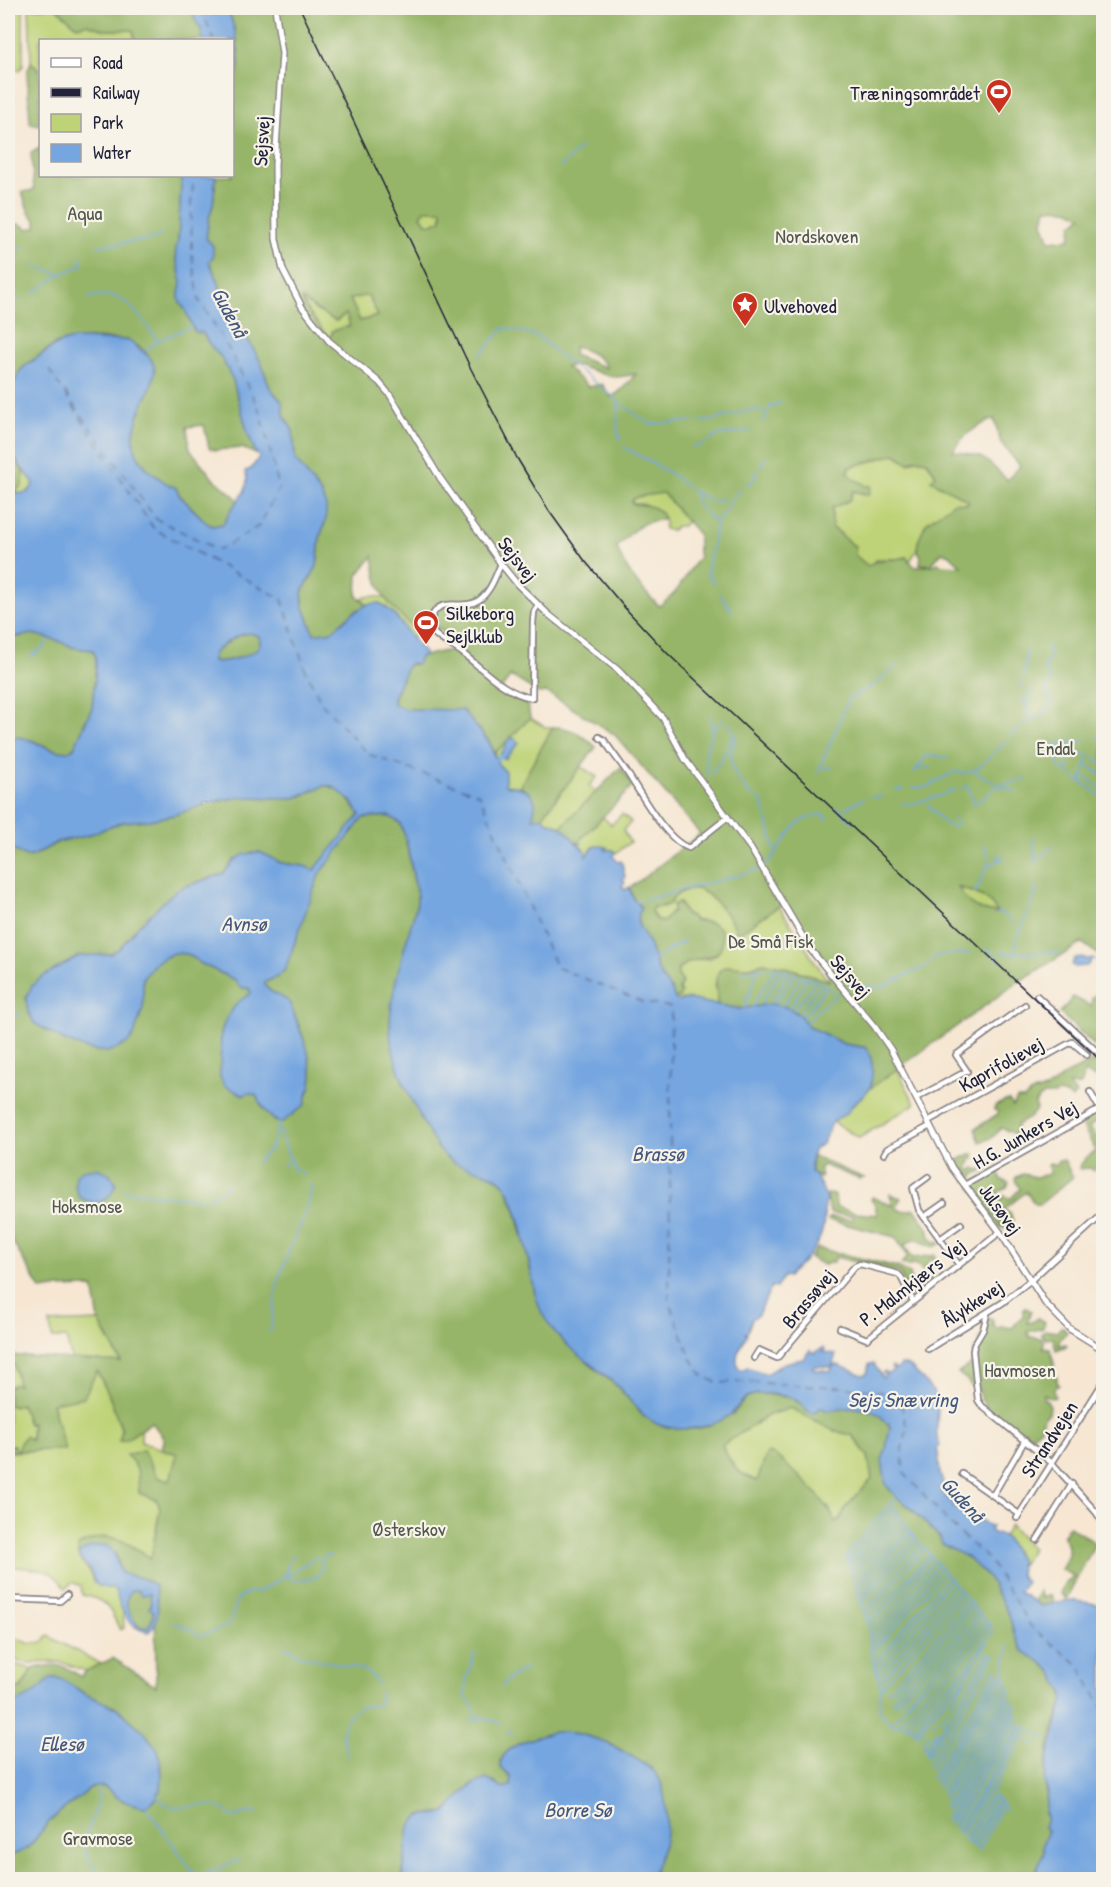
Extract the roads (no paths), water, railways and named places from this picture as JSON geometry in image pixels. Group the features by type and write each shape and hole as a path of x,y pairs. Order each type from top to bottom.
{"street":[{"name":"Sejsvej","path":"275,8 282,52 274,165 278,252 286,277 302,307 329,341 379,382 390,395 440,478 501,564 538,605 618,670 667,723 687,762 751,849 810,949 875,1028 899,1065"},
{"path":"501,564 489,589 477,602 461,605 445,604 436,609 429,624 434,633 494,680 532,699 533,623 534,612 538,605"},
{"path":"599,737 604,740 626,770 666,830 686,848 728,817"},
{"path":"1038,996 1104,1058"},
{"path":"916,1098 967,1071 956,1054 1025,1005"},
{"name":"Kaprifolievej","path":"929,1123 1072,1042 1087,1055"},
{"name":"Julsøvej","path":"899,1065 952,1168 1000,1232 1045,1303 1070,1329 1102,1347"},
{"name":"H.G. Junkers Vej","path":"1090,1092 1104,1116"},
{"name":"H.G. Junkers Vej","path":"965,1185 1100,1109"},
{"path":"884,1154 887,1149 929,1123"},
{"path":"928,1177 913,1188 919,1210 959,1265"},
{"path":"924,1217 944,1203"},
{"name":"Ålykkevej","path":"927,1349 987,1314 1031,1280 1104,1213"},
{"path":"940,1239 961,1224"},
{"name":"P. Malmkjærs Vej","path":"840,1328 867,1339 1000,1232"},
{"name":"Brassøvej","path":"754,1358 759,1350 777,1358 855,1266 860,1264 897,1274 901,1277 913,1301"},
{"path":"987,1314 983,1330 973,1351 978,1400 982,1406 1052,1463 1104,1524"},
{"name":"Strandvejen","path":"962,1474 993,1495 1018,1516 1104,1381"},
{"path":"993,1495 1024,1440"},
{"path":"1037,1540 1072,1484"},
{"path":"8,1599 60,1601 67,1595"}],"water":[{"path":"192,8 227,8 236,35 239,64 234,87 234,39 203,39 201,29 195,20"},
{"name":"Brassø","path":"183,177 216,177 206,238 213,246 213,257 209,261 219,283 221,298 232,311 229,317 235,316 239,319 242,333 261,363 270,388 282,402 284,416 293,431 295,459 321,494 326,506 326,519 320,537 317,566 302,592 303,605 314,634 332,631 353,613 368,604 380,603 392,612 424,653 417,664 411,663 407,666 393,703 404,709 462,710 489,742 498,764 505,771 505,785 531,793 535,804 533,818 543,817 548,822 561,827 577,844 581,843 579,845 586,852 586,856 596,845 607,847 605,850 613,850 616,853 613,856 618,862 621,861 625,877 623,879 625,883 622,886 625,890 629,887 634,900 641,907 637,920 639,926 649,944 657,968 675,999 678,1001 689,999 740,1009 770,1004 782,1006 799,1015 808,1026 844,1044 867,1048 873,1072 871,1086 848,1112 832,1123 822,1144 815,1149 811,1160 811,1174 815,1175 821,1185 827,1203 824,1204 824,1221 819,1241 788,1277 784,1276 776,1288 772,1286 758,1315 752,1319 745,1333 747,1335 738,1352 737,1364 739,1369 747,1367 767,1374 784,1363 803,1359 810,1350 814,1353 823,1348 825,1350 823,1352 836,1354 832,1367 813,1366 813,1369 830,1371 834,1365 838,1365 863,1375 867,1374 869,1364 874,1364 883,1378 885,1376 883,1372 887,1374 893,1371 891,1367 895,1370 901,1364 910,1367 931,1389 937,1399 937,1433 940,1445 937,1449 943,1493 945,1497 950,1496 948,1499 954,1505 953,1507 974,1515 990,1527 992,1526 990,1531 1006,1538 1021,1563 1019,1565 1021,1566 1020,1575 1026,1582 1019,1592 1041,1606 1070,1600 1103,1605 1103,1879 1033,1879 1044,1853 1048,1793 1044,1781 1064,1699 1062,1690 1052,1672 1023,1651 1015,1636 1009,1615 988,1577 968,1558 942,1544 940,1538 886,1485 882,1460 886,1449 889,1424 867,1409 850,1408 826,1411 820,1408 817,1412 811,1413 792,1398 764,1394 749,1396 730,1415 714,1424 684,1429 665,1427 650,1420 639,1411 620,1388 564,1342 547,1322 534,1291 522,1228 507,1188 494,1176 459,1165 444,1155 432,1139 416,1109 395,1059 390,1027 393,996 417,903 406,839 400,823 389,816 363,818 319,875 285,970 277,977 265,982 270,991 289,1001 307,1048 312,1074 311,1087 305,1105 281,1123 269,1115 256,1095 248,1093 243,1095 225,1086 220,1077 221,1034 225,1021 237,1003 251,993 250,989 240,987 235,980 200,963 188,954 173,953 155,963 143,978 143,1008 134,1035 129,1042 119,1048 107,1052 90,1050 65,1041 34,1023 28,1011 26,998 32,986 42,977 79,956 111,954 119,949 137,927 174,892 223,874 236,859 245,854 260,852 281,863 304,866 314,870 360,815 352,802 336,789 332,786 323,786 295,798 240,797 212,802 174,815 122,822 86,836 57,842 35,855 26,857 14,850 8,850 8,738 25,738 57,751 69,751 74,748 92,708 96,658 93,650 75,648 33,634 8,638 8,494 28,492 34,484 13,452 8,385 15,381 25,366 65,341 72,339 125,340 132,343 153,362 154,374 137,419 134,436 137,453 149,470 176,488 180,496 208,524 213,526 223,524 240,499 247,481 245,471 251,469 260,456 256,454 248,434 233,380 221,357 203,333 195,332 179,299 181,278 176,257","holes":["250,633 259,636 260,642 251,653 230,660 213,661 213,654 235,637"]},
{"path":"514,738 519,743 505,759 500,754 509,739"},
{"path":"1093,958 1087,966 1072,965 1074,959"},
{"path":"96,1168 109,1173 116,1183 106,1199 91,1202 79,1197 75,1186 76,1175 82,1170"},
{"path":"104,1545 112,1550 121,1573 143,1579 155,1586 158,1605 157,1618 148,1632 140,1630 129,1621 114,1588 97,1585 78,1555 90,1547","holes":["139,1590 141,1595 150,1594 149,1608 153,1611 153,1616 147,1628 139,1627 127,1606 130,1591"]},
{"name":"Ellesø","path":"51,1678 62,1679 85,1694 117,1708 145,1733 158,1750 162,1773 161,1791 157,1793 157,1798 146,1807 123,1801 103,1787 91,1788 44,1827 29,1847 8,1856 8,1703 27,1698"},
{"name":"Borre Sø","path":"553,1732 581,1734 607,1743 642,1762 658,1776 665,1798 666,1833 651,1879 402,1879 409,1828 417,1818 446,1812 464,1792 480,1781 487,1779 501,1788 511,1786 511,1777 501,1768 503,1757 514,1746 522,1742"}],"waterway":[{"path":"561,167 581,147"},
{"path":"98,246 152,239 161,235"},
{"path":"8,253 25,248"},
{"path":"34,293 61,274 82,265 79,257"},
{"path":"33,266 61,274"},
{"path":"88,298 101,295 121,300 137,313 158,341"},
{"path":"8,315 17,299"},
{"path":"187,328 191,326"},
{"path":"480,355 504,328 541,339 619,401 617,427 620,439"},
{"path":"145,351 158,341 184,329"},
{"path":"771,407 781,402"},
{"path":"620,403 650,424 696,421"},
{"path":"763,422 771,405"},
{"path":"701,421 710,421 754,409 764,412"},
{"path":"710,440 718,435 750,431"},
{"path":"692,446 701,446 706,442"},
{"path":"624,447 670,473 694,492 714,502 723,499"},
{"path":"761,465 766,457"},
{"path":"745,484 752,482 758,470"},
{"path":"734,496 742,488"},
{"path":"694,492 696,503 715,522"},
{"path":"707,575 716,523 730,504 729,498"},
{"path":"708,574 714,583"},
{"path":"720,594 732,611"},
{"path":"31,656 45,647 48,639"},
{"path":"1011,736 1016,730 1041,715 1050,705 1052,699 1046,690 1051,681 1044,666 1050,657 1048,646"},
{"path":"1024,676 1027,651"},
{"path":"877,683 898,664"},
{"path":"1020,689 1022,682"},
{"path":"820,767 849,698 875,684"},
{"path":"1030,689 1026,707 1030,720"},
{"path":"1021,695 1025,705"},
{"path":"707,775 706,750 712,731 710,716"},
{"path":"713,730 723,720"},
{"path":"1100,722 1104,721"},
{"path":"729,723 735,736 731,754 733,770 742,785 753,796"},
{"path":"712,774 733,736"},
{"path":"1097,737 1104,736"},
{"path":"912,788 927,787 954,772 965,773 977,769 1008,740"},
{"path":"1053,744 1086,740"},
{"path":"1053,745 1089,755"},
{"path":"1059,754 1058,766 1104,798"},
{"path":"915,771 927,755 948,758"},
{"path":"497,759 502,756"},
{"path":"1068,772 1069,756"},
{"path":"1092,757 1104,764"},
{"path":"1081,781 1088,758"},
{"path":"1087,765 1104,776"},
{"path":"821,767 832,768"},
{"path":"914,772 922,768 931,768"},
{"path":"818,774 819,770"},
{"path":"976,772 983,776"},
{"path":"1083,775 1104,790"},
{"path":"984,777 997,784"},
{"path":"962,788 968,786 974,804 998,786 1026,778"},
{"path":"1001,786 1015,791"},
{"path":"896,790 904,789"},
{"path":"944,794 956,789"},
{"path":"901,804 915,803 942,795"},
{"path":"871,797 882,796"},
{"path":"844,809 864,798"},
{"path":"758,799 762,801 775,850"},
{"path":"928,805 946,825 954,827"},
{"path":"837,807 852,822"},
{"path":"765,865 795,827 802,821 824,814"},
{"path":"822,816 829,819"},
{"path":"953,819 958,824"},
{"path":"1033,836 1035,864"},
{"path":"975,894 988,863 984,844"},
{"path":"1037,860 1054,845"},
{"path":"999,853 1000,861"},
{"path":"1099,857 1104,861"},
{"path":"989,864 1005,858"},
{"path":"751,871 759,869"},
{"path":"645,900 747,873"},
{"path":"1015,953 1016,941 1036,893 1036,885"},
{"path":"636,902 642,901"},
{"path":"997,913 1004,914 1008,918"},
{"path":"1011,921 1014,924"},
{"path":"653,960 684,941"},
{"path":"986,950 988,949 1000,961"},
{"path":"1031,953 1056,952 1060,955"},
{"path":"848,987 851,985 882,987 924,968 938,955 970,953"},
{"path":"1001,953 1029,953"},
{"path":"1093,958 1104,964"},
{"path":"742,972 758,968 776,968 820,982 837,995 805,1024"},
{"path":"744,1009 758,969"},
{"path":"753,1007 776,969"},
{"path":"763,1005 763,1000 782,971"},
{"path":"1104,971 1100,975 1104,979"},
{"path":"770,1004 788,973"},
{"path":"775,1004 794,976"},
{"path":"782,1006 801,978"},
{"path":"789,1008 807,980"},
{"path":"793,1010 815,982"},
{"path":"799,1015 811,996 822,985"},
{"path":"802,1019 826,988"},
{"path":"8,1019 21,1013"},
{"path":"256,1163 271,1148 279,1123"},
{"path":"279,1129 294,1170"},
{"path":"283,1166 289,1161"},
{"path":"294,1168 305,1176"},
{"path":"208,1199 230,1184"},
{"path":"270,1333 278,1281 304,1217 312,1188 310,1184"},
{"path":"123,1191 201,1199"},
{"path":"896,1497 846,1555 869,1627 871,1655 880,1682 879,1709 890,1724 906,1725 920,1734 944,1714 993,1632"},
{"path":"849,1559 894,1506 911,1533 992,1628"},
{"path":"850,1564 896,1512"},
{"path":"852,1570 899,1515"},
{"path":"853,1576 901,1521"},
{"path":"855,1583 905,1525"},
{"path":"857,1588 907,1531"},
{"path":"859,1594 910,1533"},
{"path":"860,1600 914,1537"},
{"path":"861,1604 917,1541"},
{"path":"864,1610 920,1546"},
{"path":"866,1615 924,1549"},
{"path":"868,1621 929,1554"},
{"path":"295,1555 289,1561 285,1576 296,1580 315,1578 323,1568 321,1560 331,1555"},
{"path":"173,1623 187,1627 200,1636 230,1625 237,1599 250,1592 259,1592 316,1557"},
{"path":"870,1626 930,1558"},
{"path":"870,1635 934,1561"},
{"path":"871,1642 938,1564"},
{"path":"871,1649 941,1568"},
{"path":"871,1654 944,1573"},
{"path":"874,1661 948,1577"},
{"path":"875,1666 951,1580"},
{"path":"877,1671 954,1585"},
{"path":"879,1676 958,1589"},
{"path":"881,1681 961,1592"},
{"path":"880,1689 964,1597"},
{"path":"887,1692 968,1601"},
{"path":"893,1692 971,1604"},
{"path":"892,1701 974,1607"},
{"path":"894,1705 978,1612"},
{"path":"904,1703 981,1616"},
{"path":"891,1723 984,1620"},
{"path":"899,1724 987,1624"},
{"path":"906,1725 991,1627"},
{"path":"911,1727 989,1639"},
{"path":"285,1646 302,1656 361,1669 370,1674 379,1685"},
{"path":"1009,1646 1005,1670 1011,1693"},
{"path":"475,1653 466,1682 465,1697 480,1718"},
{"path":"931,1769 995,1655 985,1653"},
{"path":"929,1755 987,1655"},
{"path":"928,1766 991,1655"},
{"path":"915,1729 973,1663"},
{"path":"502,1687 508,1679 526,1668"},
{"path":"931,1778 996,1668"},
{"path":"934,1780 999,1671"},
{"path":"936,1784 1001,1674"},
{"path":"938,1787 1004,1675"},
{"path":"918,1731 965,1679"},
{"path":"941,1792 1005,1680"},
{"path":"943,1795 1007,1684"},
{"path":"944,1798 1009,1689"},
{"path":"346,1751 342,1731 349,1715 360,1707 380,1703 380,1692"},
{"path":"944,1806 1009,1696"},
{"path":"946,1809 1011,1699"},
{"path":"945,1818 1013,1702"},
{"path":"947,1821 1015,1705"},
{"path":"949,1823 1017,1707"},
{"path":"952,1825 1017,1714"},
{"path":"927,1752 948,1716"},
{"path":"954,1828 1019,1716"},
{"path":"470,1720 485,1718 501,1723"},
{"path":"957,1831 1022,1722"},
{"path":"958,1834 1023,1724"},
{"path":"961,1836 1026,1726"},
{"path":"981,1850 964,1840 1029,1728"},
{"path":"926,1748 937,1729"},
{"path":"508,1730 513,1736"},
{"path":"1031,1730 1047,1739"},
{"path":"925,1741 929,1734"},
{"path":"1024,1738 1038,1745"},
{"path":"922,1739 928,1757"},
{"path":"97,1785 97,1804 88,1831 86,1849 88,1858 97,1870 97,1880"},
{"path":"157,1796 165,1804 174,1807 213,1805 233,1817 250,1812 258,1813"},
{"path":"994,1796 1006,1809"},
{"path":"967,1841 994,1796"},
{"path":"971,1843 997,1799"},
{"path":"974,1844 999,1801"},
{"path":"977,1846 1001,1803"},
{"path":"980,1848 1003,1806"},
{"path":"146,1807 193,1872 202,1875 239,1860"}],"railway":[{"path":"300,8 471,369 517,458 549,511 585,561 667,653 1104,1064"}],"place":[{"name":"Træningsområdet","path":"999,115"},
{"name":"Ulvehoved","path":"745,328"},
{"name":"Silkeborg Sejlklub","path":"426,646"}],"park label":[{"name":"Aqua","path":"85,212"},
{"name":"Nordskoven","path":"817,235"},
{"name":"Endal","path":"1056,747"},
{"name":"De Små Fisk","path":"771,940"},
{"name":"Hoksmose","path":"87,1205"},
{"name":"Havmosen","path":"1020,1369"},
{"name":"Østerskov","path":"409,1528"},
{"name":"Gravmose","path":"98,1837"}],"water label":[{"name":"Gudenå","path":"230,312"},
{"name":"Avnsø","path":"244,923"},
{"name":"Sejs Snævring","path":"903,1399"},
{"name":"Gudenå","path":"963,1499"}]}
